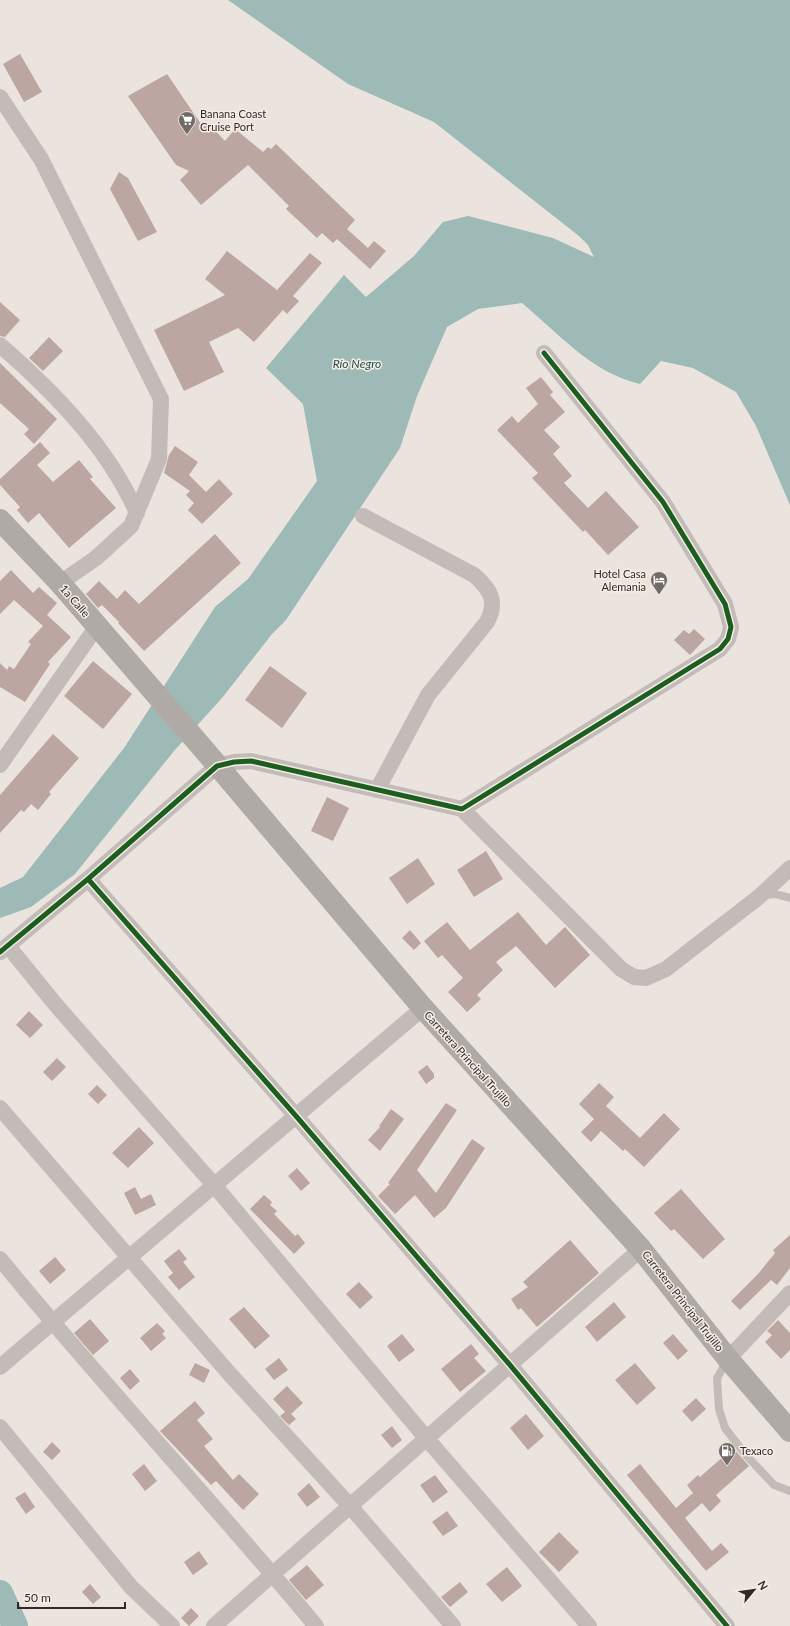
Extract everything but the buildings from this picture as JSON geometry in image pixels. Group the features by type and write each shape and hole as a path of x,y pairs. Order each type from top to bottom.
{"main road":[{"name":"1a Calle","path":"0,520 60,583 148,685"},
{"name":"Carretera Principal Trujillo","path":"148,685 423,1008 642,1249 728,1359 790,1431"}],"street":[{"path":"0,97 41,159 161,399 159,459 131,526 96,558 60,583"},
{"path":"0,345 26,368 80,424 126,488 137,512"},
{"path":"462,809 720,649 728,639 732,627 724,604 663,502 544,353"},
{"path":"363,516 474,575 485,585 493,601 493,611 487,622 455,659 428,695 377,790"},
{"path":"0,765 97,626"},
{"path":"589,1626 427,1439 214,1185 56,1005 4,949 88,879 212,759 234,762 251,761 462,809 621,969 634,977 646,978 666,969 760,896 790,868"},
{"path":"88,879 296,1116 510,1365 727,1626"},
{"path":"0,1367 423,1008"},
{"path":"0,1108 128,1258 227,1371 350,1506 453,1626"},
{"path":"214,1626 642,1249"},
{"path":"0,1259 52,1323 273,1574 316,1626"},
{"path":"728,1359 790,1293"},
{"path":"0,1427 131,1587 172,1626"}],"lane":[{"path":"760,896 775,894 790,898"},
{"path":"728,1359 718,1378 719,1409 725,1428 744,1454 774,1485 790,1491"}],"water":[{"path":"228,0 790,0 790,505 756,426 736,392 693,368 661,361 640,384 623,379 606,371 576,351 522,303 478,309 447,327 417,396 400,448 286,620 272,634 222,698 174,751 75,874 31,907 0,918 0,888 23,877 124,748 215,607 248,579 317,481 303,404 266,368 344,275 366,297 414,256 443,222 468,216 553,238 594,257 588,245 579,236 434,122 348,84"}],"waterway":[{"name":"Río Negro","path":"0,1593 15,1626"}],"cycle path":[{"path":"0,952 88,879 217,766 234,762 251,761 462,809 720,649 728,639 731,627 725,604 663,502 544,353"},
{"path":"88,879 296,1116 510,1365 727,1626"}],"place":[{"name":"Banana Coast Cruise Port","path":"187,135"},
{"name":"Hotel Casa Alemania","path":"659,595"},
{"name":"Texaco","path":"727,1466"}]}
